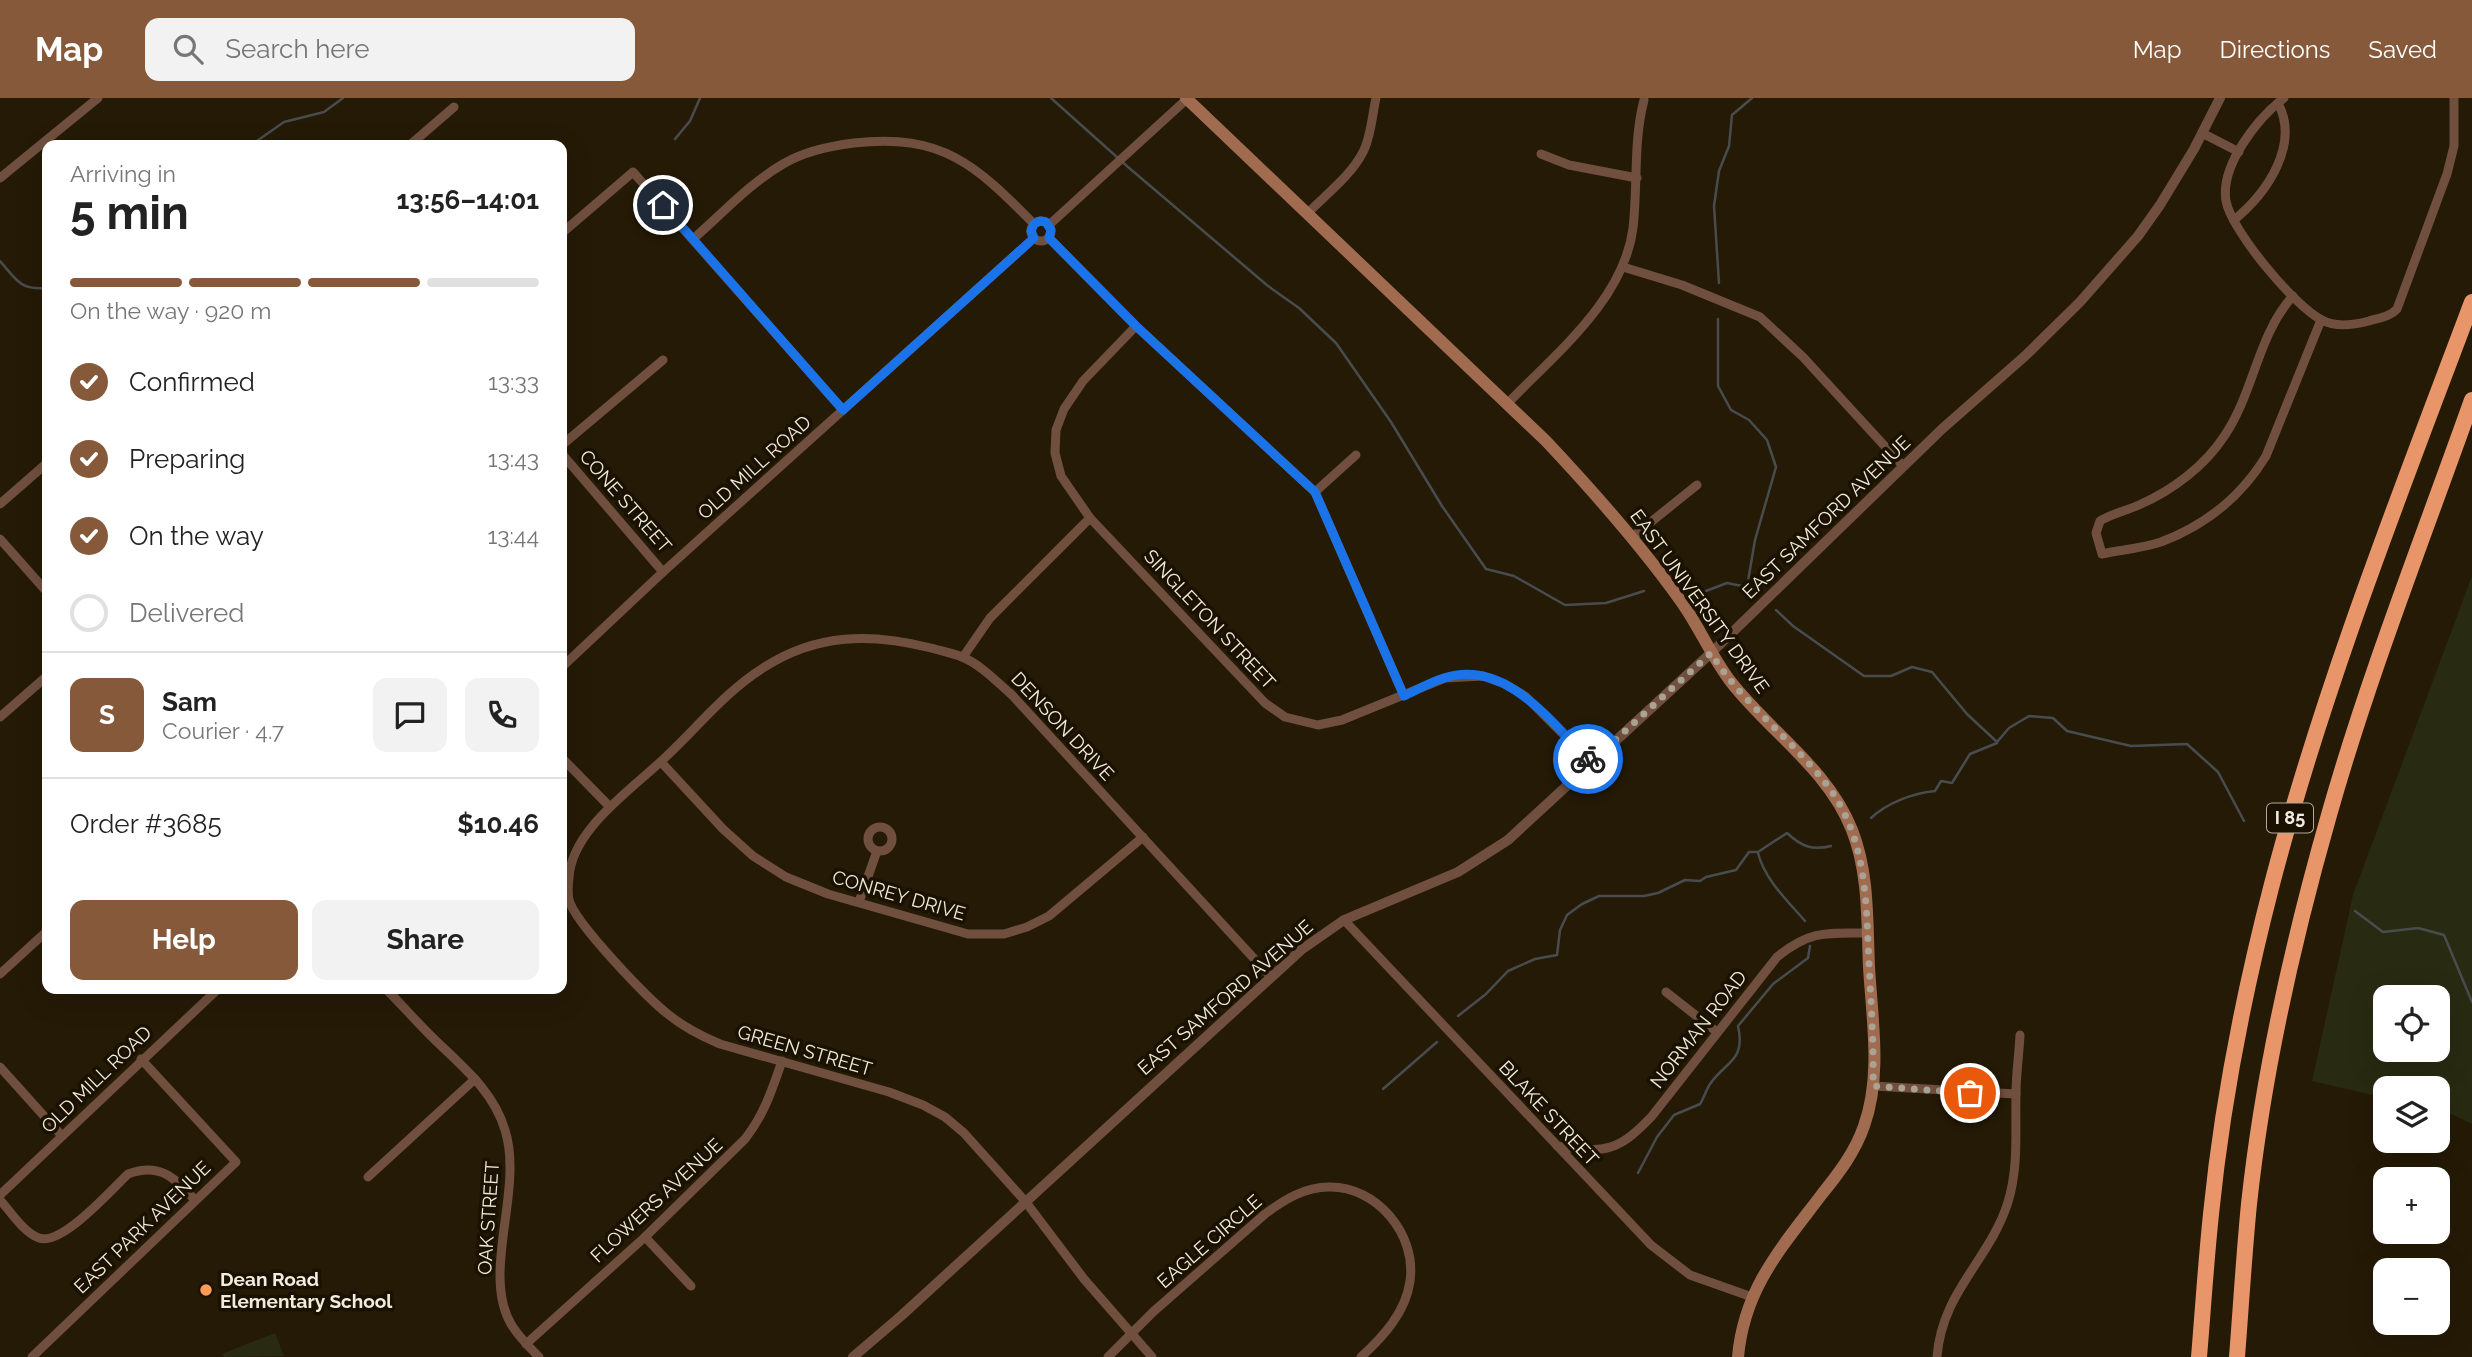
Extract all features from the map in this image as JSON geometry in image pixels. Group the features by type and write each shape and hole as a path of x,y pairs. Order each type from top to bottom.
{"highway":[{"name":"I 85","path":"2199,1357 2211,1213 2222,1132 2241,1023 2272,887 2295,799 2334,674 2472,302"},
{"name":"I 85","path":"2238,1357 2252,1189 2272,1056 2301,923 2328,816 2361,710 2472,400"}],"main road":[{"name":"EAST UNIVERSITY DRIVE","path":"1187,98 1570,466 1681,600 1711,653 1737,690 1812,768 1839,803 1852,830 1861,857 1868,933 1874,1051 1873,1086 1868,1115 1856,1147 1844,1167 1769,1263 1752,1297 1742,1326 1738,1357"}],"street":[{"path":"47,140 99,98"},
{"path":"1049,225 1187,98"},
{"path":"1307,214 1350,171 1363,153 1368,141 1376,98"},
{"name":"EAST SAMFORD AVENUE","path":"853,1357 1301,950 1344,920 1426,887 1479,860 1508,840 1711,653 1903,466 2025,356 2080,302 2138,236 2160,205 2220,98"},
{"path":"2281,100 2250,132 2239,152 2229,173 2226,201 2242,236 2293,296 2321,320 2336,325 2356,325 2395,312 2447,174 2454,146 2453,98"},
{"path":"1507,404 1589,319 1623,268 1633,230 1637,146 1644,100"},
{"path":"2234,220 2253,204 2273,176 2286,136 2281,100"},
{"path":"416,140 454,107"},
{"path":"2202,133 2239,152"},
{"path":"693,239 764,177 783,164 828,146 884,140 917,144 961,160 992,181 1034,224"},
{"path":"0,178 42,144"},
{"path":"1541,154 1569,165 1637,177"},
{"path":"567,229 633,172 843,410"},
{"path":"1044,221 1049,225 1049,238 1043,241 1034,238 1031,231 1034,224 1044,221"},
{"name":"OLD MILL ROAD","path":"567,662 663,572 1034,238"},
{"path":"1049,238 1136,326 1315,492 1404,696"},
{"path":"1623,268 1682,285 1760,317 1803,357 1903,466"},
{"path":"2293,296 2277,317 2246,396 2222,440 2195,469 2171,489 2100,521 2096,533 2102,554 2160,542 2200,524 2232,500 2255,474 2266,456 2321,320"},
{"name":"SINGLETON STREET","path":"1136,326 1083,381 1063,409 1056,430 1055,453 1061,476 1090,518 1265,704 1285,717 1318,725 1342,720 1445,677 1470,675 1494,679 1534,704 1591,762"},
{"path":"567,441 663,360"},
{"path":"1315,492 1356,455"},
{"name":"CONE STREET","path":"567,460 663,572"},
{"path":"0,505 42,467"},
{"path":"1631,538 1697,485"},
{"path":"962,657 990,618 1090,518"},
{"path":"0,539 42,586"},
{"name":"DENSON DRIVE","path":"610,807 761,668 803,648 861,637 887,638 962,657 993,677 1012,695 1270,976"},
{"path":"0,717 42,680"},
{"name":"CONREY DRIVE","path":"661,762 723,829 753,856 797,882 968,934 1004,934 1049,916 1143,837"},
{"path":"567,763 610,807"},
{"name":"GREEN STREET","path":"610,807 587,833 575,853 568,876 569,900 580,920 659,1006 696,1035 889,1092 945,1117 964,1133 1025,1201 1131,1335 1152,1357"},
{"path":"859,902 877,851"},
{"name":"BLAKE STREET","path":"1344,920 1626,1219 1669,1261 1690,1275 1752,1297"},
{"name":"NORMAN ROAD","path":"1558,1146 1583,1150 1619,1145 1652,1115 1777,957 1795,943 1817,934 1868,933"},
{"path":"0,975 42,936"},
{"path":"1666,992 1717,1032"},
{"name":"OLD MILL ROAD","path":"0,1198 141,1059 212,994"},
{"name":"OAK STREET","path":"391,994 475,1079 498,1110 506,1132 511,1179 502,1249 501,1286 511,1324 538,1357"},
{"path":"1937,1357 1941,1327 1950,1305 2000,1224 2014,1179 2020,1035"},
{"name":"EAST PARK AVENUE","path":"32,1357 236,1162 141,1059"},
{"name":"FLOWERS AVENUE","path":"526,1344 645,1237 746,1139 769,1100 782,1061"},
{"path":"0,1067 62,1136"},
{"path":"368,1177 475,1079"},
{"path":"1873,1086 2016,1094"},
{"path":"0,1198 31,1234 43,1239 63,1234 128,1174 136,1171 146,1169 173,1177 195,1200"},
{"name":"EAGLE CIRCLE","path":"1108,1357 1153,1312 1265,1214 1283,1201 1316,1188 1339,1187 1362,1193 1381,1206 1397,1225 1409,1257 1411,1281 1404,1303 1384,1334 1361,1357"},
{"path":"645,1237 691,1286"}],"green space":[{"path":"2472,576 2472,1124 2450,1114 2450,1076 2373,1076 2373,1095 2312,1081 2353,895"},
{"path":"275,1333 284,1356 224,1357 222,1354"}],"waterway":[{"path":"258,140 284,122 324,112 343,98"},
{"path":"675,139 690,121 700,98"},
{"path":"1051,98 1268,286 1299,308 1336,343 1391,422 1442,506 1486,569 1514,576 1565,605 1606,603 1644,591"},
{"path":"1719,283 1714,206 1719,171 1729,146 1732,115 1752,98"},
{"path":"0,261 19,282 42,288"},
{"path":"1698,594 1727,583 1747,587 1755,540 1776,467 1767,440 1749,420 1731,410 1718,386 1718,319"},
{"path":"1776,610 1793,626 1864,676 1891,676 1912,667 1932,672 1967,714 1997,742 2009,728 2029,716 2053,718 2067,731 2131,746 2187,744 2218,772 2244,821"},
{"path":"1871,818 1901,800 1935,791 1941,781 1952,783 1970,754 1997,743"},
{"path":"1458,1016 1486,994 1508,971 1535,959 1557,955 1560,930 1567,915 1599,896 1644,896 1658,893 1685,880 1700,881 1736,870 1749,852 1758,852 1787,833 1807,846 1831,846"},
{"path":"1758,853 1771,881 1805,921"},
{"path":"2355,911 2383,932 2418,928 2444,935 2472,1002"},
{"path":"1638,1173 1657,1137 1674,1115 1700,1104 1710,1084 1733,1060 1739,1047 1738,1026 1773,984 1808,958 1810,946"},
{"path":"1383,1089 1437,1042"}],"way so far":[{"path":"1588,759 1591,762 1711,653 1737,690 1822,779 1839,803 1852,830 1864,872 1874,1051 1873,1086 1970,1093"}],"place":[{"name":"Dean Road Elementary School","path":"206,1290"}],"route":[{"path":"663,205 843,410 1034,238 1031,231 1034,224 1046,222 1051,230 1049,238 1136,326 1315,492 1404,696 1445,677 1470,675 1494,679 1525,696 1588,759"}]}
